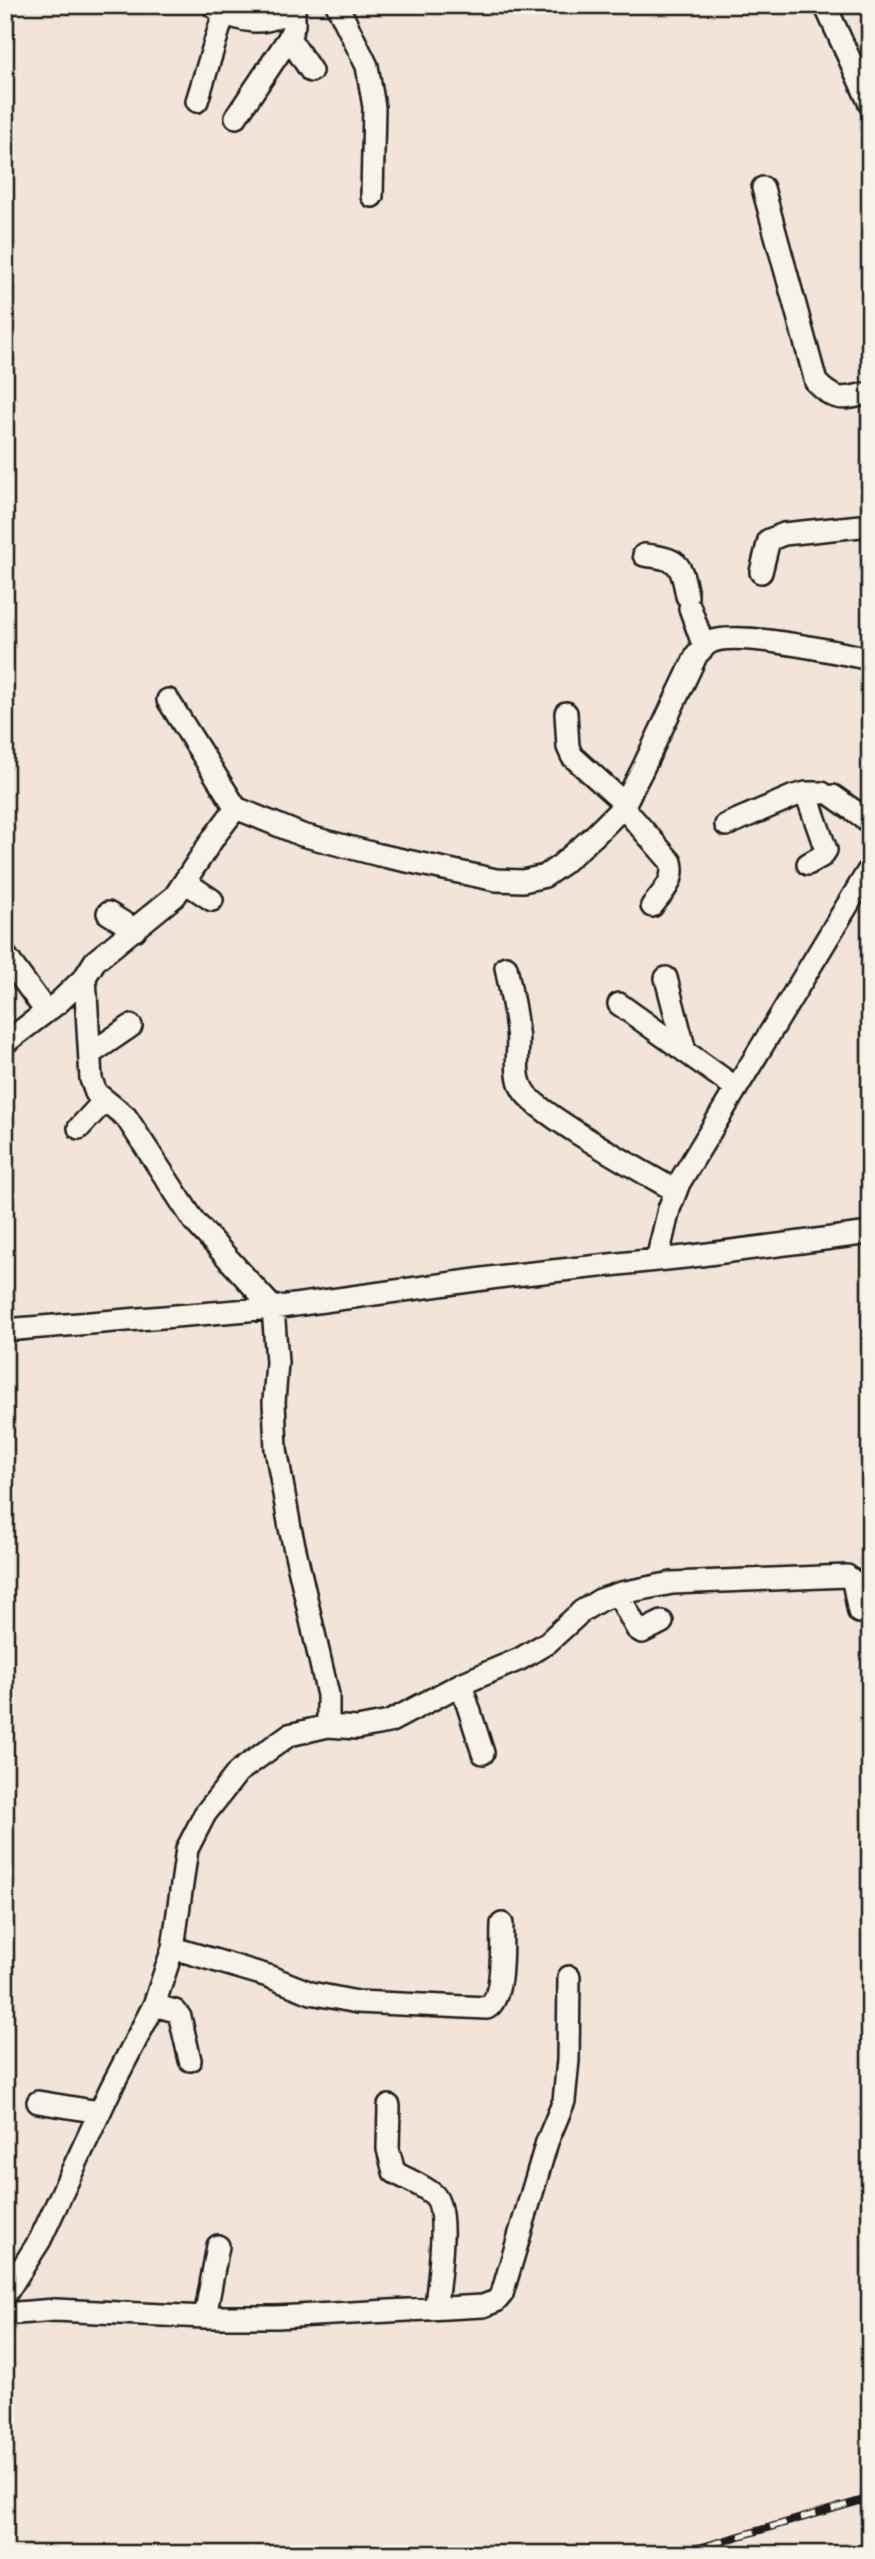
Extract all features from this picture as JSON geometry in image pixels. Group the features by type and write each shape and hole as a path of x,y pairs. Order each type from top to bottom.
{"street":[{"path":"197,101 218,9 230,17 270,21 282,15 292,5"},
{"path":"236,117 289,38 294,25 292,5"},
{"path":"337,5 368,66 374,107 372,196"},
{"path":"824,5 870,104"},
{"path":"289,38 311,71"},
{"path":"763,188 816,382 827,394 839,400 870,393"},
{"path":"761,572 769,540 784,534 870,526"},
{"path":"644,555 670,558 677,562 704,647"},
{"path":"168,700 236,808 302,835 379,855 496,880 523,881 545,876 562,864 624,805 697,654 709,642 724,638 796,644 870,659"},
{"path":"566,713 568,747 572,756 624,805 671,862 673,878 652,906"},
{"path":"726,825 820,794 870,822"},
{"path":"808,864 822,856 826,850 820,794"},
{"path":"5,1043 59,1002 85,977 95,961 175,896 236,808"},
{"path":"657,1260 676,1191 870,868"},
{"path":"185,882 212,900"},
{"path":"108,913 135,930"},
{"path":"5,955 46,1010"},
{"path":"506,967 517,1029 518,1074 528,1098 555,1118 676,1191"},
{"path":"85,977 91,1079 96,1093 126,1117 194,1221 273,1308 277,1362 274,1402 276,1449 290,1528 328,1695 328,1726"},
{"path":"666,978 685,1051"},
{"path":"619,1004 736,1088"},
{"path":"90,1054 131,1026"},
{"path":"79,1128 105,1100"},
{"path":"5,1330 273,1308 505,1276 870,1233"},
{"path":"5,2295 40,2240 100,2112 155,2005 173,1948 187,1849 205,1814 237,1772 289,1735 328,1726 357,1728 388,1722 461,1684 520,1659 547,1643 582,1611 600,1600 618,1594 672,1583 847,1576 853,1581 859,1612"},
{"path":"618,1594 637,1629 642,1632 662,1622"},
{"path":"461,1684 483,1753"},
{"path":"173,1948 268,1976 311,1993 357,2002 486,2008 493,2004 498,1994 502,1924"},
{"path":"5,2314 55,2309 205,2318 277,2317 483,2306 496,2301 502,2294 547,2142 564,2101 568,2060 569,1977"},
{"path":"155,2005 175,2011 180,2017 190,2060"},
{"path":"38,2102 100,2112"},
{"path":"389,2106 388,2149 394,2172 434,2195 439,2203 442,2220 436,2308"},
{"path":"205,2318 218,2246"}],"railway":[{"path":"678,2554 870,2498"}]}
